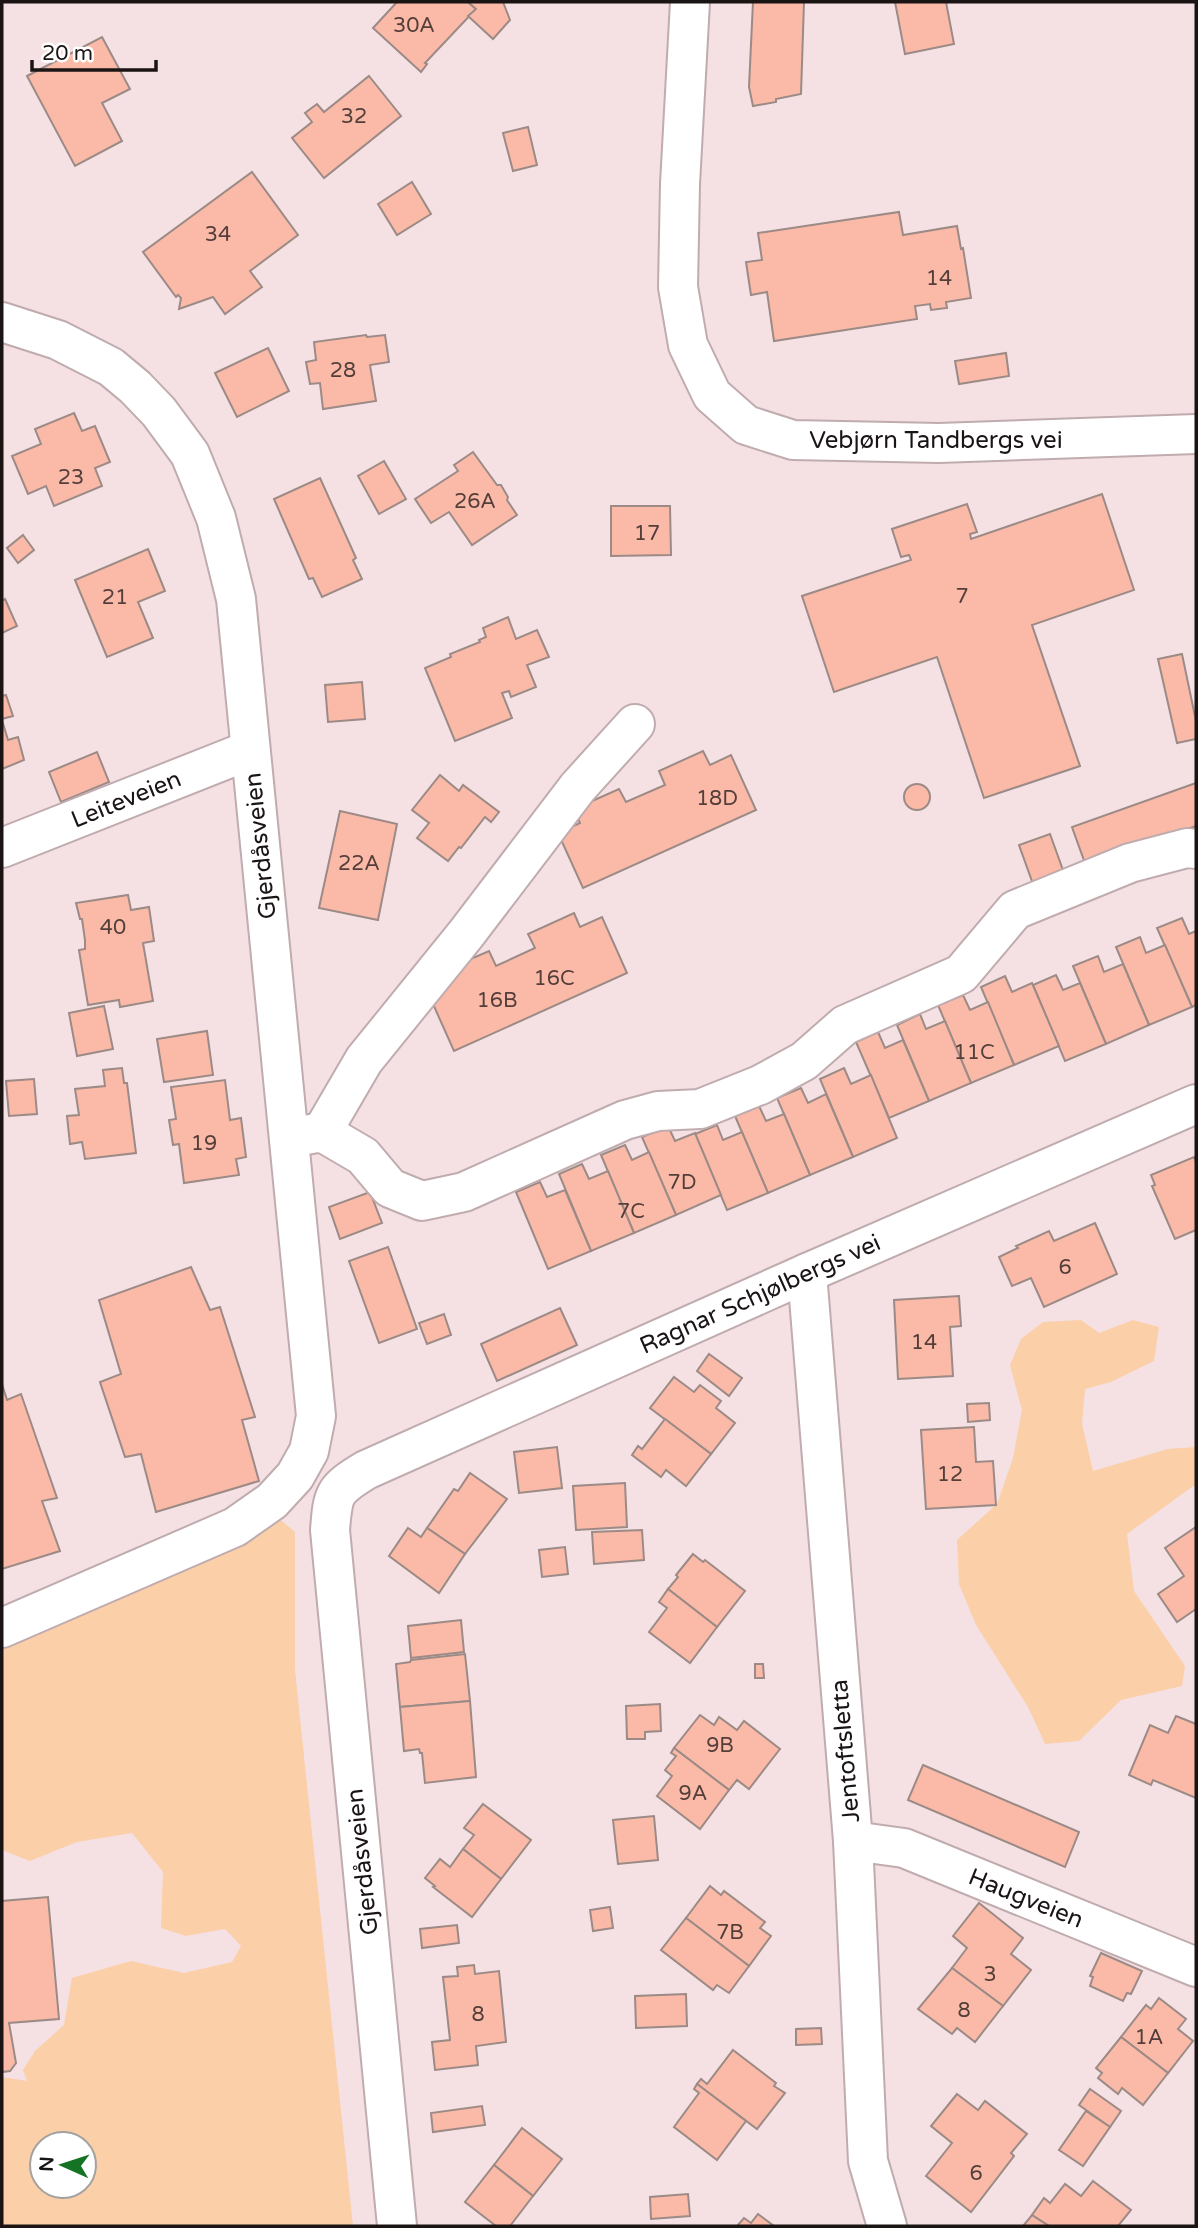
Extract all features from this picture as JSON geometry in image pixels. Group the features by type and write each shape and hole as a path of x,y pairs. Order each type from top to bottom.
{"street":[{"name":"Vebjørn Tandbergs vei","path":"690,2 680,184 678,287 688,345 712,394 746,425 793,440 913,443 1196,434"},
{"name":"Gjerdåsveien","path":"2,322 58,340 111,367 135,387 159,412 190,454 216,518 236,599 250,750 306,1135 316,1416 309,1451 295,1476 272,1501 235,1527 2,1628"},
{"path":"635,724 578,786 466,934 306,1135 363,1156 390,1188 422,1201 464,1192 625,1120 658,1111 700,1109 760,1085 804,1061 845,1024 961,974 1015,910 1130,863 1187,848 1196,849"},
{"name":"Leiteveien","path":"2,848 250,750"},
{"name":"Ragnar Schjølbergs vei","path":"332,1497 345,1482 366,1470 807,1273 1196,1104"},
{"name":"Jentoftsletta","path":"807,1273 853,1841 868,2161 887,2226"},
{"name":"Gjerdåsveien","path":"332,1497 331,1544 397,2226"},
{"name":"Haugveien","path":"853,1841 904,1848 1196,1967"}],"shaded area":[{"path":"1081,1320 1099,1333 1133,1320 1159,1327 1154,1361 1111,1382 1085,1389 1082,1424 1093,1471 1168,1449 1196,1447 1196,1484 1127,1534 1134,1591 1185,1666 1182,1686 1121,1700 1079,1741 1045,1744 1028,1707 976,1625 959,1584 957,1540 997,1504 1013,1458 1022,1410 1010,1365 1021,1339 1043,1322"},
{"path":"268,1518 282,1521 295,1532 295,1670 353,2226 2,2226 2,2077 27,2081 23,2070 35,2051 64,2025 72,1978 131,1961 184,1973 232,1962 241,1946 225,1929 186,1936 161,1928 163,1872 132,1833 77,1842 30,1861 2,1850 2,1642"}],"building":[{"path":"397,2 468,2 476,9 425,63 427,64 421,72 373,28"},
{"path":"468,2 503,2 510,20 493,39 468,16 476,9"},
{"path":"753,2 804,2 801,94 753,106 749,87"},
{"path":"895,2 946,2 954,44 905,54"},
{"path":"102,37 130,89 102,103 122,141 75,166 27,76"},
{"path":"369,76 401,116 324,178 292,138 312,122 305,113 317,104 324,112"},
{"path":"528,127 537,165 513,171 503,133"},
{"path":"252,172 298,235 250,271 262,287 225,314 213,297 179,309 181,298 178,295 176,297 143,252"},
{"path":"412,182 431,214 397,235 378,204"},
{"path":"899,212 903,235 957,226 971,298 946,302 947,308 931,310 930,304 915,306 917,319 774,341 767,292 751,295 746,262 762,260 758,233"},
{"path":"385,335 389,362 370,365 376,401 323,409 320,383 310,384 306,362 316,360 314,342"},
{"path":"268,348 289,391 237,417 215,373"},
{"path":"1006,353 1009,376 959,384 955,361"},
{"path":"74,413 82,431 95,426 110,462 95,468 102,486 54,506 46,486 28,494 12,456 41,444 35,429"},
{"path":"473,452 497,485 501,485 517,515 472,545 449,512 431,523 415,499 458,471 454,465"},
{"path":"384,461 406,499 379,514 358,476"},
{"path":"320,478 356,558 353,560 362,579 322,597 313,578 309,579 274,499"},
{"path":"1102,494 1134,590 1032,625 1080,766 984,798 937,657 834,692 802,596 911,560 909,555 901,557 892,529 967,504 977,532 970,534 971,539"},
{"path":"611,506 670,506 671,555 611,556"},
{"path":"23,535 34,550 18,563 7,548"},
{"path":"148,549 165,591 138,602 153,638 107,657 75,580"},
{"path":"5,599 17,626 2,633 2,601"},
{"path":"508,617 516,639 537,630 549,657 527,665 536,687 511,697 509,691 502,693 512,718 455,741 425,668 480,642 479,640 486,637 483,628"},
{"path":"1182,654 1196,721 1196,739 1177,743 1158,659"},
{"path":"362,682 365,719 328,722 325,685"},
{"path":"6,695 13,716 2,719 2,696"},
{"path":"2,720 8,740 18,737 24,760 2,769"},
{"path":"703,751 710,765 731,755 756,810 583,888 558,833 580,823 574,809 619,789 626,802 665,785 659,771"},
{"path":"97,752 109,782 61,802 49,772"},
{"path":"440,775 459,791 463,785 499,812 491,822 485,817 448,861 417,838 429,823 412,810"},
{"path":"1196,783 1196,826 1086,866 1072,827"},
{"path":"917,784 926,788 930,797 926,806 917,810 908,806 904,797 908,788"},
{"path":"340,811 397,824 378,920 319,908"},
{"path":"1050,834 1064,873 1033,884 1019,845"},
{"path":"128,895 131,910 149,907 154,941 143,943 153,1001 120,1007 119,1000 88,1005 79,950 85,949 85,940 76,903"},
{"path":"574,913 580,927 602,917 627,973 454,1051 429,995 449,986 443,971 489,951 496,966 535,948 528,934"},
{"path":"1182,918 1189,934 1196,931 1196,1005 1192,1007 1157,928"},
{"path":"1140,937 1146,953 1165,945 1192,1007 1149,1025 1116,947"},
{"path":"1098,956 1104,972 1123,964 1149,1025 1106,1044 1073,966"},
{"path":"1056,975 1063,990 1080,983 1106,1044 1065,1061 1033,985"},
{"path":"1005,976 1012,992 1032,983 1059,1046 1014,1065 981,987"},
{"path":"963,995 970,1010 988,1002 1014,1065 971,1083 938,1005"},
{"path":"104,1006 113,1049 77,1056 69,1013"},
{"path":"920,1014 926,1029 945,1021 971,1083 929,1101 897,1025"},
{"path":"207,1031 213,1075 164,1082 157,1039"},
{"path":"878,1032 885,1048 903,1040 929,1101 889,1118 856,1042"},
{"path":"122,1068 124,1083 127,1083 136,1153 85,1159 82,1142 70,1144 67,1116 79,1115 75,1089 105,1086 103,1070"},
{"path":"844,1068 851,1084 871,1075 897,1138 853,1157 820,1079"},
{"path":"34,1079 37,1114 9,1116 6,1081"},
{"path":"225,1080 230,1120 241,1118 246,1157 236,1159 239,1175 184,1183 179,1144 173,1145 169,1120 176,1119 171,1087"},
{"path":"801,1088 808,1103 826,1094 853,1157 810,1175 777,1098"},
{"path":"759,1106 766,1121 784,1114 810,1175 768,1193 735,1116"},
{"path":"717,1125 723,1140 742,1132 768,1193 727,1210 695,1134"},
{"path":"668,1126 675,1141 695,1133 721,1195 676,1215 642,1137"},
{"path":"625,1145 632,1160 649,1152 676,1215 634,1233 601,1155"},
{"path":"1194,1157 1196,1230 1175,1239 1152,1186 1155,1185 1151,1175"},
{"path":"582,1164 589,1179 608,1171 634,1233 591,1251 559,1174"},
{"path":"540,1182 547,1197 565,1190 591,1251 548,1269 516,1192"},
{"path":"370,1192 382,1223 340,1239 329,1207"},
{"path":"1095,1223 1117,1274 1044,1307 1031,1278 1012,1286 999,1257 1049,1231 1054,1241"},
{"path":"388,1247 417,1329 379,1343 349,1261"},
{"path":"191,1267 210,1310 220,1307 255,1417 242,1420 259,1481 156,1512 141,1454 125,1457 100,1382 121,1374 99,1300"},
{"path":"959,1296 961,1326 950,1327 953,1376 898,1379 894,1300"},
{"path":"560,1308 577,1345 497,1381 481,1344"},
{"path":"444,1314 451,1335 427,1344 419,1323"},
{"path":"709,1354 742,1378 729,1396 697,1371"},
{"path":"674,1377 694,1392 700,1385 721,1401 716,1408 735,1423 711,1454 650,1408"},
{"path":"2,1384 7,1400 21,1394 57,1498 42,1501 60,1551 2,1569"},
{"path":"989,1403 990,1420 968,1422 967,1404"},
{"path":"665,1419 711,1454 686,1486 666,1470 661,1477 632,1455 638,1446 642,1449"},
{"path":"974,1427 976,1462 993,1461 996,1505 926,1509 921,1430"},
{"path":"557,1447 562,1488 519,1493 514,1452"},
{"path":"470,1473 507,1499 465,1554 427,1528 454,1489 458,1491"},
{"path":"625,1483 627,1527 576,1530 573,1486"},
{"path":"1196,1527 1196,1609 1177,1622 1158,1594 1184,1576 1165,1548"},
{"path":"408,1528 421,1537 427,1528 465,1554 439,1593 389,1556"},
{"path":"642,1530 644,1560 594,1564 592,1532"},
{"path":"565,1547 568,1574 542,1577 539,1550"},
{"path":"693,1554 745,1591 717,1627 668,1589"},
{"path":"668,1589 717,1627 690,1663 649,1632 667,1608 659,1602"},
{"path":"461,1620 464,1652 411,1658 408,1626"},
{"path":"465,1654 470,1701 400,1707 396,1664"},
{"path":"755,1664 763,1664 764,1678 755,1678"},
{"path":"470,1701 476,1777 425,1783 422,1753 419,1749 404,1751 400,1707"},
{"path":"660,1704 661,1731 645,1732 645,1739 627,1739 626,1706"},
{"path":"700,1715 714,1725 719,1717 737,1730 744,1721 780,1749 749,1789 737,1780 729,1790 674,1748"},
{"path":"1176,1716 1196,1724 1196,1798 1153,1780 1151,1785 1129,1775 1150,1725 1168,1733"},
{"path":"674,1748 729,1790 700,1829 657,1796 672,1776 665,1770 676,1756 671,1753"},
{"path":"923,1765 1079,1832 1065,1867 908,1800"},
{"path":"483,1804 531,1840 501,1879 463,1849 474,1835 464,1828"},
{"path":"654,1816 658,1860 618,1864 613,1820"},
{"path":"463,1849 501,1879 472,1917 425,1878 440,1859 450,1867"},
{"path":"710,1886 721,1895 724,1891 765,1922 760,1928 771,1936 749,1966 686,1918"},
{"path":"48,1897 59,2019 9,2023 16,2063 10,2071 2,2072 2,1901"},
{"path":"979,1903 1023,1938 1011,1954 1031,1970 1003,2006 952,1968 967,1948 953,1936"},
{"path":"610,1907 613,1928 593,1931 590,1910"},
{"path":"686,1918 749,1966 729,1993 717,1985 713,1990 661,1950"},
{"path":"457,1925 459,1943 422,1948 420,1929"},
{"path":"1101,1953 1142,1971 1131,1994 1127,1993 1123,2001 1090,1986 1093,1977 1090,1976"},
{"path":"474,1965 475,1974 499,1971 506,2042 476,2046 478,2065 435,2070 432,2042 450,2040 443,1977 458,1976 457,1967"},
{"path":"952,1968 1003,2006 975,2042 957,2028 952,2034 918,2009"},
{"path":"686,1994 687,2026 636,2028 635,1996"},
{"path":"1159,1998 1186,2019 1178,2029 1193,2041 1168,2073 1121,2037 1146,2005 1151,2009"},
{"path":"821,2028 822,2044 796,2045 796,2029"},
{"path":"1121,2037 1168,2073 1143,2105 1122,2088 1118,2094 1098,2078 1102,2073 1096,2068"},
{"path":"733,2050 785,2093 757,2129 697,2084 701,2079 707,2084"},
{"path":"697,2084 746,2121 717,2160 674,2127 699,2093 694,2089"},
{"path":"1090,2089 1121,2111 1110,2127 1079,2105"},
{"path":"957,2094 978,2110 985,2101 1027,2134 1011,2153 1014,2156 971,2212 926,2176 952,2143 931,2126"},
{"path":"482,2106 485,2125 433,2132 431,2113"},
{"path":"1086,2111 1110,2127 1083,2166 1059,2150"},
{"path":"522,2128 562,2159 533,2196 494,2165"},
{"path":"494,2165 533,2196 510,2226 496,2226 465,2202"},
{"path":"1093,2181 1131,2210 1118,2226 1049,2226 1032,2215 1044,2198 1050,2203 1065,2184 1081,2196"},
{"path":"688,2194 690,2216 651,2219 650,2197"},
{"path":"758,2214 774,2226 737,2226 744,2218 751,2223"},
{"path":"1032,2215 1038,2219 1049,2226 1023,2226"}]}
